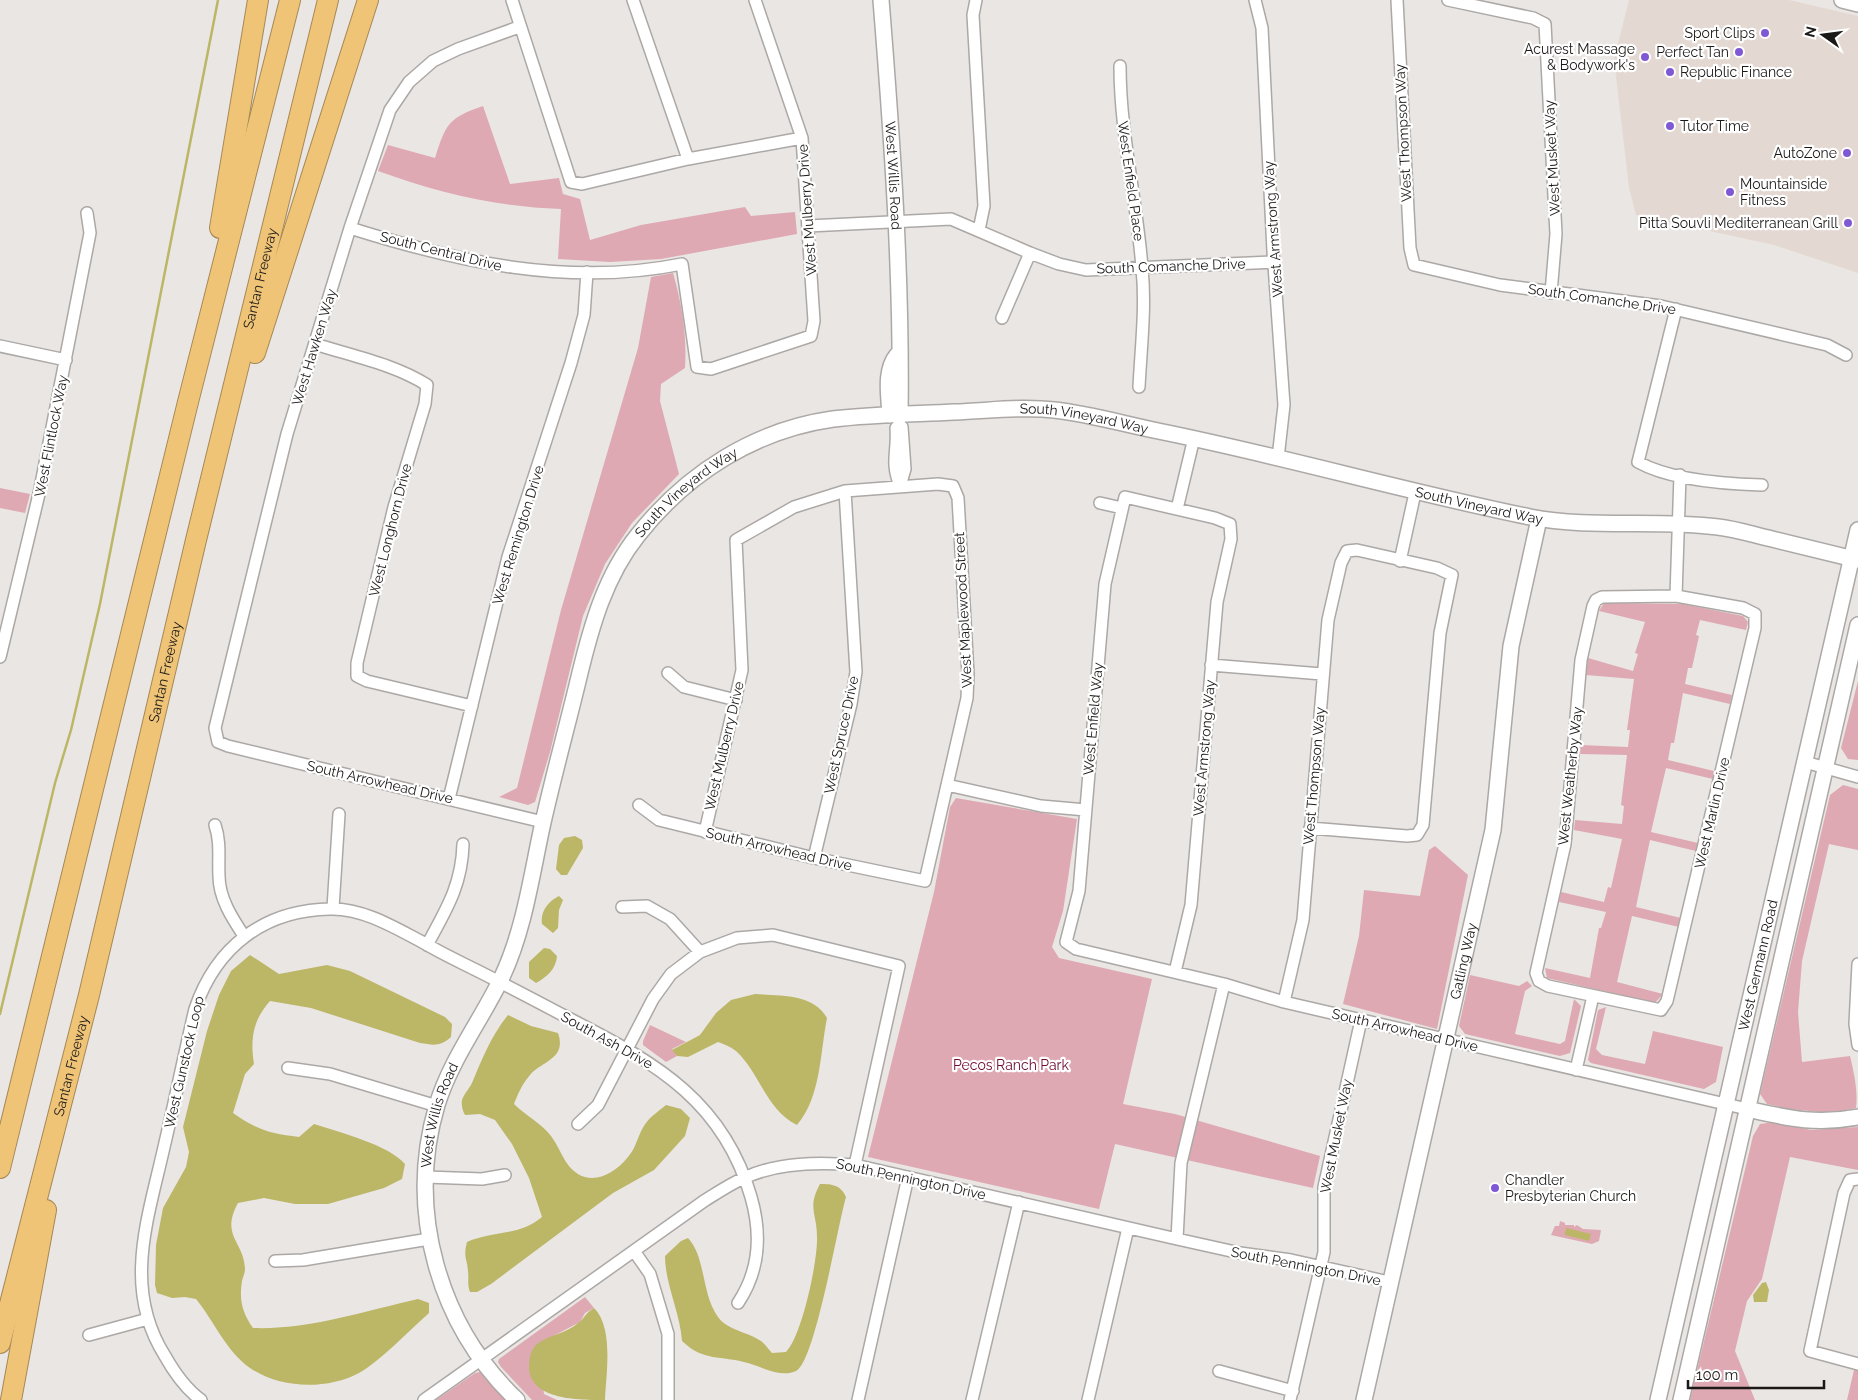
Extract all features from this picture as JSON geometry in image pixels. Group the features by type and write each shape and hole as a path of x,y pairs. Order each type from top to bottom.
{"highway":[{"path":"188,402 225,200 258,0"},
{"path":"0,1168 188,402 290,0"},
{"name":"Santan Freeway","path":"0,1343 89,995 196,540 328,0"},
{"path":"196,540 368,0"},
{"path":"0,1108 54,945"},
{"path":"11,1400 43,1224 89,995"}],"street":[{"path":"512,0 519,27 571,182 582,184 688,159 802,138"},
{"path":"633,0 688,159"},
{"name":"West Mulberry Drive","path":"697,367 711,369 811,336 814,322 802,138 755,0"},
{"name":"West Willis Road","path":"881,0 900,352 890,364 896,418 904,429 905,468 900,486"},
{"path":"976,0 973,15 984,206 979,230"},
{"name":"West Armstrong Way","path":"1255,0 1262,28 1274,262 1284,405 1278,458"},
{"name":"West Thompson Way","path":"1397,0 1410,248 1414,265"},
{"name":"West Musket Way","path":"1448,0 1533,18 1545,24 1556,234 1551,293"},
{"path":"1842,0 1858,4"},
{"name":"West Hawken Way","path":"218,742 215,728 274,482 350,228 387,118 398,96 409,82 433,61 458,49 519,27"},
{"name":"West Enfield Place","path":"1120,66 1123,132 1142,269 1143,316 1139,386"},
{"name":"West Flintlock Way","path":"0,657 39,494 66,360 90,233 87,213"},
{"name":"South Comanche Drive","path":"808,226 951,219 1059,264 1086,270 1274,262"},
{"name":"South Central Drive","path":"350,228 481,263 511,268 587,272 642,270 682,264 697,367"},
{"path":"1002,318 1030,253"},
{"name":"South Comanche Drive","path":"1414,265 1551,293 1625,300 1676,309 1828,345 1846,355"},
{"name":"West Remington Drive","path":"449,799 508,557 571,364 584,315 587,272"},
{"path":"1676,309 1638,462 1648,468 1710,482 1762,485"},
{"name":"West Longhorn Drive","path":"315,344 381,364 416,378 427,386 424,404 394,507 357,663 357,676 367,681 472,706"},
{"path":"0,346 66,360"},
{"name":"South Vineyard Way","path":"543,822 590,630 618,563 637,536 677,492 710,466 733,452 783,430 832,420 1052,409 1194,438 1415,493 1540,519 1602,525 1720,527 1855,559"},
{"path":"1100,503 1123,502 1177,509 1194,438"},
{"path":"1676,596 1680,475"},
{"name":"West Maplewood Street","path":"900,486 938,484 953,486 958,498 968,674 967,698 924,881"},
{"path":"845,492 900,486"},
{"name":"West Mulberry Drive","path":"705,832 742,670 736,540 794,507 845,492"},
{"name":"West Spruce Drive","path":"814,858 851,704 856,672 845,492"},
{"path":"1310,828 1417,835 1423,826 1440,633 1452,575 1437,568 1400,561 1415,493"},
{"name":"West Enfield Way","path":"1066,942 1079,891 1105,584 1123,502"},
{"name":"West Armstrong Way","path":"1175,972 1191,905 1216,602 1231,539 1230,524 1215,518 1177,509"},
{"name":"Gatling Way","path":"1364,1400 1493,830 1511,646 1540,519"},
{"name":"West Germann Road","path":"1658,1400 1805,762 1855,559 1858,530"},
{"name":"West Thompson Way","path":"1284,1002 1303,920 1322,674 1328,620 1341,563 1346,551 1357,550 1400,561"},
{"name":"West Weatherby Way","path":"1592,996 1548,986 1540,981 1536,973 1568,825 1581,660 1596,600 1602,597 1676,596"},
{"name":"West Marlin Drive","path":"1592,996 1661,1010 1667,1001 1752,638 1755,614 1743,608 1676,596"},
{"name":"West Germann Road","path":"1680,1400 1858,625"},
{"path":"1211,665 1322,674"},
{"path":"668,673 684,687 736,700"},
{"name":"South Arrowhead Drive","path":"218,742 543,822"},
{"path":"1805,762 1858,777"},
{"path":"947,785 1041,806 1086,810"},
{"name":"South Arrowhead Drive","path":"639,805 659,820 814,858 924,881"},
{"path":"333,908 339,814"},
{"name":"West Willis Road","path":"517,1400 480,1359 462,1330 448,1299 429,1239 426,1177 437,1106 450,1072 500,982 521,926 543,822"},
{"path":"215,825 220,840 219,878 223,896 231,917 244,936"},
{"path":"427,945 455,892 462,864 463,844"},
{"path":"622,907 647,906 670,919 700,952"},
{"name":"West Gunstock Loop","path":"201,1400 174,1372 158,1346 148,1319 140,1285 143,1240 195,1009 202,987 220,960 244,936 286,914 333,908 382,919 427,945 500,982"},
{"path":"578,1124 598,1105 653,999 671,974 700,952 737,938 773,935 899,966 855,1165"},
{"name":"South Arrowhead Drive","path":"1066,942 1076,950 1224,984 1284,1002 1747,1109"},
{"path":"1858,964 1855,1024 1858,1045"},
{"name":"South Ash Drive","path":"500,982 628,1048 667,1074 699,1104 721,1132 746,1177 757,1217 758,1251 750,1284 738,1304"},
{"path":"1177,1239 1181,1163 1224,984"},
{"path":"1576,1070 1592,996"},
{"name":"West Musket Way","path":"1291,1395 1324,1252 1324,1187 1361,1020"},
{"path":"288,1068 330,1074 437,1106"},
{"path":"1747,1109 1800,1121 1824,1122 1858,1117"},
{"name":"South Pennington Drive","path":"480,1359 704,1201 746,1177 798,1164 823,1162 855,1165 1240,1253 1291,1260 1390,1282"},
{"path":"426,1177 482,1179 506,1175"},
{"path":"858,1400 908,1177"},
{"path":"1854,1180 1844,1193 1810,1351 1858,1364"},
{"path":"972,1400 1020,1202"},
{"path":"1088,1400 1128,1228"},
{"path":"275,1261 303,1260 429,1239"},
{"path":"634,1251 650,1274 668,1334 668,1400"},
{"path":"89,1335 148,1319"},
{"path":"424,1400 480,1359"},
{"path":"1219,1371 1291,1395"}],"shaded area":[{"path":"1629,0 1789,0 1858,16 1858,273 1774,245 1636,215 1629,188 1614,59"},
{"path":"575,836 582,840 583,848 567,875 561,875 556,869 559,845 564,838"},
{"path":"559,896 563,900 559,910 558,928 553,933 542,924 542,915 548,904"},
{"path":"544,948 550,949 557,956 556,961 550,972 536,983 529,978 529,962"},
{"path":"250,955 279,974 327,965 350,971 445,1017 452,1024 451,1037 447,1040 440,1044 420,1043 311,1008 270,1001 256,1023 252,1046 254,1064 245,1074 233,1113 257,1127 272,1133 289,1136 299,1137 314,1124 376,1145 398,1157 405,1164 402,1179 384,1188 328,1204 295,1204 264,1198 238,1203 233,1214 232,1231 244,1259 245,1269 241,1288 241,1300 246,1317 253,1328 274,1328 315,1323 418,1299 429,1303 429,1313 376,1361 359,1373 333,1382 304,1385 275,1380 262,1375 250,1368 234,1353 196,1299 185,1297 172,1298 157,1293 155,1285 156,1245 163,1208 186,1167 189,1152 183,1127 207,1031 219,995 231,971"},
{"path":"755,994 795,997 805,1000 821,1010 827,1018 815,1088 805,1114 797,1125 786,1118 770,1101 744,1060 732,1048 718,1042 688,1057 677,1056 672,1050 700,1035 716,1013 731,1000"},
{"path":"508,1015 531,1026 558,1033 560,1042 556,1054 530,1075 522,1085 514,1104 547,1131 566,1162 581,1176 597,1178 614,1170 631,1153 646,1123 666,1105 681,1109 690,1118 685,1136 654,1170 613,1193 491,1284 477,1292 470,1292 465,1255 467,1242 525,1227 542,1217 529,1178 512,1144 495,1120 480,1114 465,1115 462,1106 463,1098 472,1083 487,1048"},
{"path":"820,1184 836,1186 842,1190 846,1197 811,1344 803,1362 796,1371 778,1373 748,1363 705,1355 690,1348 682,1341 681,1330 667,1277 665,1256 681,1241 688,1238 698,1255 709,1297 718,1317 732,1328 761,1341 772,1353 786,1352 798,1331 812,1279 817,1248 817,1229 813,1205"},
{"path":"1566,1228 1591,1234 1589,1241 1565,1235"},
{"path":"1766,1282 1769,1290 1767,1302 1754,1302 1753,1295 1762,1283"},
{"path":"594,1308 600,1317 607,1339 605,1400 582,1400 558,1396 538,1387 532,1379 529,1369 530,1355 535,1346 574,1326"}],"green space":[{"path":"483,106 510,184 559,178 563,194 580,199 590,240 641,225 745,207 751,216 795,212 797,234 661,259 610,262 558,259 561,209 537,208 468,198 378,171 388,145 435,158 442,137 450,124 462,114"},
{"path":"673,273 683,320 685,368 661,384 660,401 679,474 632,523 605,564 583,616 550,752 535,802 528,805 499,797 517,788 561,610 638,348 651,277"},
{"path":"0,488 30,494 25,513 0,508"},
{"path":"1604,603 1683,604 1743,616 1748,622 1746,630 1700,620 1696,635 1699,636 1692,668 1688,668 1685,684 1732,695 1730,704 1683,693 1674,743 1671,743 1668,760 1714,771 1713,779 1666,768 1651,832 1698,843 1696,851 1650,840 1636,907 1681,918 1679,927 1632,916 1617,982 1663,994 1655,1003 1547,978 1545,968 1590,978 1599,928 1601,928 1606,912 1559,902 1561,892 1604,902 1608,887 1611,888 1622,839 1574,830 1575,820 1622,824 1624,806 1621,805 1627,755 1580,754 1581,745 1628,747 1630,730 1627,730 1634,679 1586,675 1588,658 1633,671 1638,654 1635,653 1645,622 1599,611"},
{"path":"1858,681 1858,760 1848,759 1841,748"},
{"path":"1843,785 1858,789 1858,850 1829,844 1802,961 1798,1012 1802,1062 1850,1056 1856,1088 1856,1108 1830,1113 1790,1109 1767,1104 1760,1094 1830,795"},
{"name":"Pecos Ranch Park","path":"956,798 1077,819 1063,911 1052,947 1059,958 1152,979 1123,1104 1175,1114 1320,1156 1313,1188 1115,1144 1099,1209 868,1157 934,892 950,807"},
{"path":"1435,846 1468,875 1437,1029 1343,1004 1359,936 1364,890 1420,896 1429,850"},
{"path":"1470,975 1519,986 1527,981 1532,986 1525,991 1515,1034 1560,1044 1565,1041 1574,999 1581,1006 1570,1053 1560,1056 1465,1034 1459,1026"},
{"path":"1606,1007 1596,1049 1602,1055 1645,1064 1653,1031 1723,1047 1716,1082 1704,1089 1591,1063 1588,1060 1598,1010"},
{"path":"650,1025 686,1042 672,1049 677,1056 666,1062 643,1045"},
{"path":"1774,1122 1811,1130 1858,1127 1858,1170 1790,1157 1762,1279 1747,1301 1735,1351 1755,1400 1690,1400 1753,1136 1760,1124"},
{"path":"1560,1221 1565,1223 1565,1225 1574,1225 1574,1227 1577,1225 1583,1229 1601,1230 1599,1241 1592,1244 1551,1235 1555,1226 1559,1226"},
{"path":"585,1297 594,1308 585,1313 580,1322 538,1344 544,1394 557,1400 532,1400 501,1367 498,1362 499,1359"},
{"path":"1854,1370 1858,1370 1858,1400 1847,1400"},
{"path":"480,1372 505,1400 436,1400 475,1373"}],"waterway":[{"path":"0,1014 55,783 71,730 100,604 218,0"}],"place":[{"name":"Sport Clips","path":"1765,33"},
{"name":"Perfect Tan","path":"1739,52"},
{"name":"Acurest Massage & Bodywork's","path":"1645,57"},
{"name":"Republic Finance","path":"1670,72"},
{"name":"Tutor Time","path":"1670,126"},
{"name":"AutoZone","path":"1847,153"},
{"name":"Mountainside Fitness","path":"1730,192"},
{"name":"Pitta Souvli Mediterranean Grill","path":"1848,223"},
{"name":"Chandler Presbyterian Church","path":"1495,1188"}]}
